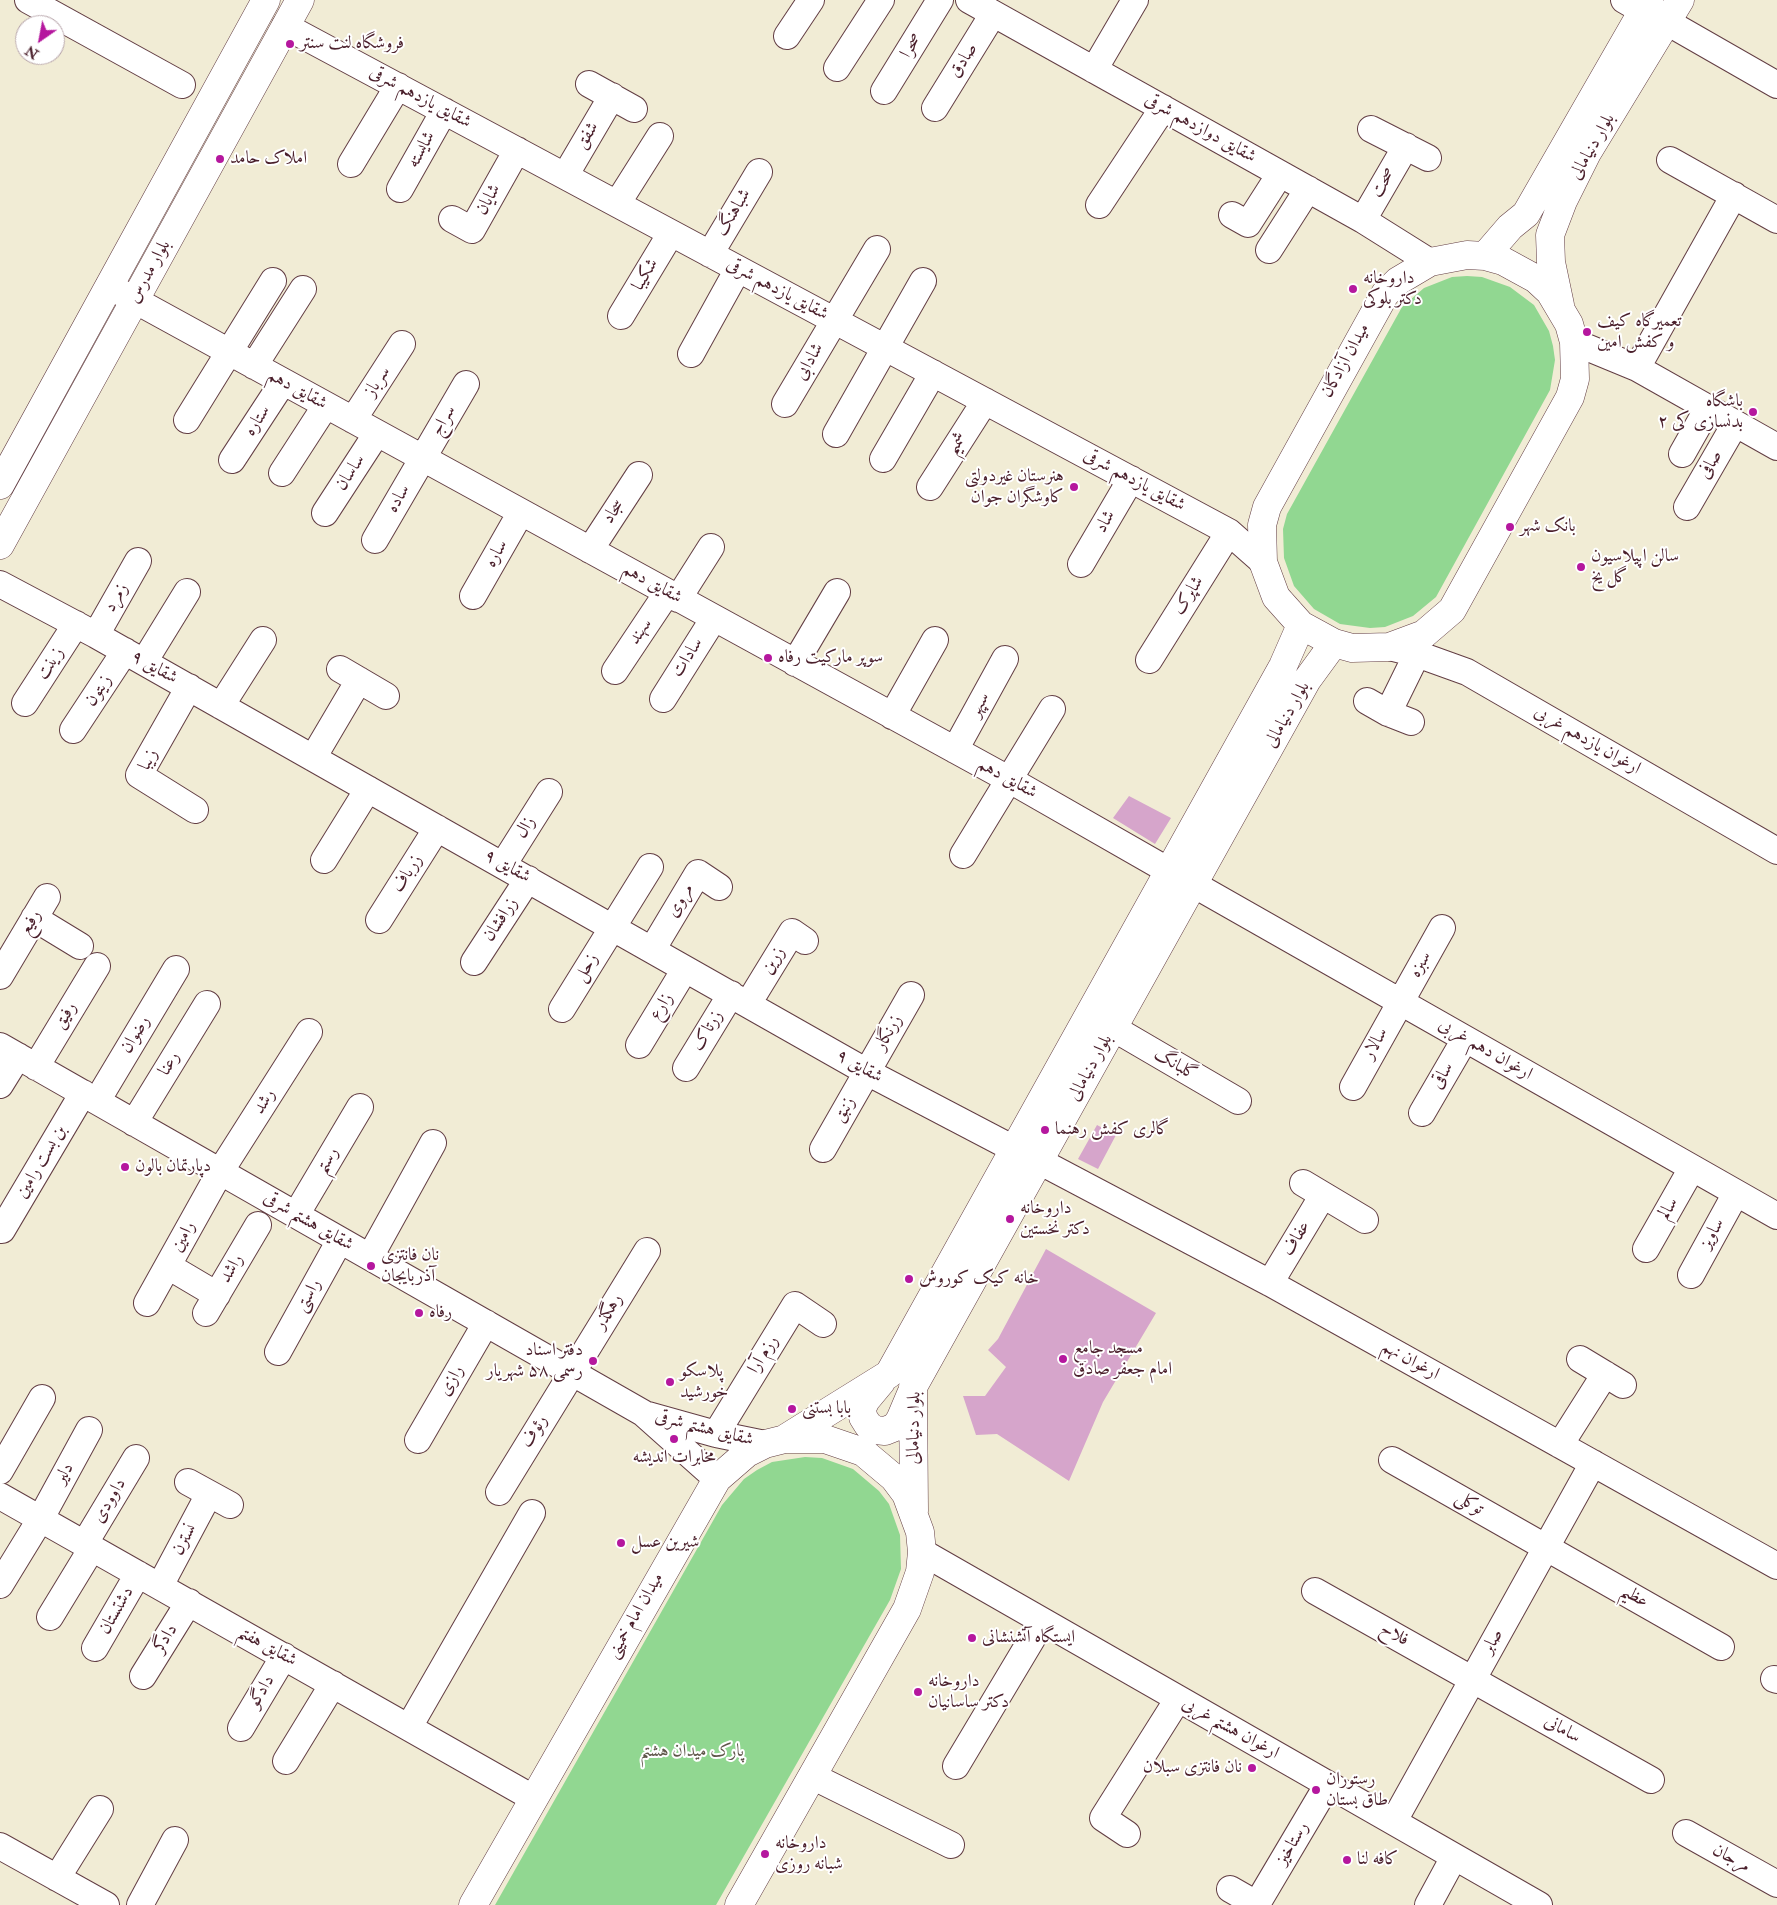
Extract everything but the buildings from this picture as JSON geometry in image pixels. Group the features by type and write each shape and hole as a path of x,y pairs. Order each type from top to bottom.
{"main road":[{"name":"بلوار مدرس","path":"0,484 266,0"},
{"name":"بلوار مدرس","path":"0,545 300,0"},
{"name":"بلوار دنیامالی","path":"1485,256 1510,227 1526,214 1638,4"},
{"name":"بلوار دنیامالی","path":"1560,307 1551,262 1550,236 1563,201 1587,153 1674,11"},
{"name":"میدان آزادگان","path":"1485,256 1512,264 1536,279 1550,292 1560,307 1569,324 1574,342 1575,379 1570,397 1452,610 1424,634 1389,648 1370,649 1334,643 1301,625 1276,597 1263,562 1262,534 1267,507 1385,294 1398,281 1430,262 1448,257 1485,256"},
{"name":"بلوار دنیامالی","path":"775,1441 889,1374 1282,666 1301,625"},
{"name":"بلوار دنیامالی","path":"914,1512 913,1387 1307,680 1334,643"},
{"path":"889,1374 866,1400 862,1408 863,1417 868,1425 875,1430 885,1431 895,1427 900,1420 913,1387"},
{"name":"میدان امام خمینی","path":"472,1905 717,1479 742,1456 775,1441 825,1438 863,1452 894,1478 914,1512 920,1532 922,1552 920,1572 907,1609 742,1904"}],"street":[{"path":"28,0 182,85"},
{"path":"787,36 810,0"},
{"path":"837,68 881,0"},
{"name":"صحرا","path":"884,91 940,0"},
{"path":"1094,70 1135,0"},
{"name":"شقایق دوازدهم شرقی","path":"979,4 1363,220 1430,262"},
{"name":"صادق","path":"935,108 979,4"},
{"path":"1674,11 1777,85"},
{"name":"شقایق یازدهم شرقی","path":"285,26 1229,532 1263,562"},
{"path":"588,84 634,109"},
{"path":"351,164 398,86"},
{"name":"شفق","path":"565,176 612,96"},
{"path":"1099,205 1163,108"},
{"name":"شایسته","path":"400,189 444,111"},
{"name":"صحت","path":"1363,220 1417,152 1371,129"},
{"path":"617,204 660,136"},
{"name":"شایان","path":"452,219 472,230 517,150"},
{"path":"1670,160 1777,220"},
{"name":"شباهنگ","path":"710,254 759,172"},
{"path":"1232,215 1248,224 1280,174"},
{"path":"1270,250 1308,189"},
{"path":"1636,368 1734,195"},
{"name":"شکیبا","path":"621,316 671,233"},
{"name":"شادابی","path":"785,404 877,249"},
{"path":"691,354 738,269"},
{"path":"836,434 923,280"},
{"path":"187,420 273,281"},
{"name":"شقایق دهم","path":"109,286 1010,780 1169,870"},
{"path":"254,366 303,289"},
{"path":"1574,342 1636,368 1777,447"},
{"name":"سرباز","path":"353,420 402,344"},
{"path":"883,459 933,373"},
{"name":"ستاره","path":"232,460 283,382"},
{"name":"سراج","path":"422,458 466,384"},
{"name":"شمیم","path":"930,487 984,401"},
{"path":"282,473 326,405"},
{"path":"1682,454 1708,408"},
{"name":"صافی","path":"1687,507 1735,424"},
{"name":"ساسان","path":"325,512 377,433"},
{"name":"ساده","path":"375,540 422,458"},
{"name":"سجاد","path":"590,550 639,475"},
{"name":"شاد","path":"1081,564 1131,480"},
{"name":"ساره","path":"473,596 521,512"},
{"name":"شاپرک","path":"1149,660 1229,532"},
{"name":"سهند","path":"615,671 711,547"},
{"name":"زمرد","path":"86,629 138,561"},
{"name":"شقایق ۹","path":"0,584 86,629 868,1072 1014,1149"},
{"name":"زیتون","path":"74,730 187,592"},
{"path":"795,663 837,592"},
{"name":"سادات","path":"663,699 714,618"},
{"name":"زینت","path":"25,703 86,629"},
{"path":"221,706 263,640"},
{"path":"892,716 935,640"},
{"name":"ارغوان یازدهم غربی","path":"1389,648 1417,654 1467,672 1777,851"},
{"path":"1389,712 1417,654"},
{"name":"سپهر","path":"954,750 1005,659"},
{"path":"313,758 349,674 386,696"},
{"name":"زیبا","path":"189,687 139,775 195,810"},
{"path":"963,855 1052,709"},
{"path":"324,860 368,789"},
{"name":"زال","path":"503,865 549,792"},
{"name":"زرباف","path":"379,920 437,828"},
{"name":"زحل","path":"562,1009 650,867"},
{"name":"مروی","path":"652,950 698,873 719,886"},
{"name":"زرافشان","path":"474,962 528,879"},
{"name":"ارغوان دهم غربی","path":"1193,884 1777,1216"},
{"name":"رفیع","path":"0,976 41,908 80,946"},
{"name":"سبزه","path":"1400,1002 1442,928"},
{"name":"زرین","path":"740,999 792,932 805,941"},
{"name":"رفیق","path":"0,1085 18,1057 97,966"},
{"name":"رضوان","path":"90,1098 176,969"},
{"name":"زارع","path":"639,1045 685,969"},
{"name":"زرنگار","path":"868,1072 911,995"},
{"name":"زرتاک","path":"686,1068 740,999"},
{"name":"سالار","path":"1353,1087 1400,1002"},
{"name":"رعنا","path":"134,1123 206,1004"},
{"name":"گلبانگ","path":"1113,1028 1238,1102"},
{"name":"رشد","path":"220,1172 309,1032"},
{"name":"ساقی","path":"1422,1113 1465,1039"},
{"name":"شقایق هشتم شرقی","path":"18,1057 643,1413 717,1479"},
{"name":"زنبق","path":"823,1149 868,1072"},
{"name":"بن بست رامین","path":"2,1230 90,1098"},
{"name":"رستم","path":"296,1215 360,1107"},
{"path":"370,1257 433,1143"},
{"name":"ارغوان نهم","path":"1039,1161 1270,1282 1777,1566"},
{"name":"سالم","path":"1646,1250 1692,1168"},
{"name":"رامین","path":"148,1303 220,1172"},
{"name":"عفاف","path":"1270,1282 1313,1189 1365,1220"},
{"name":"ساویز","path":"1691,1275 1736,1193"},
{"name":"راشد","path":"168,1266 212,1304 258,1225"},
{"name":"راستی","path":"278,1352 340,1240"},
{"name":"رهگذر","path":"572,1373 647,1251"},
{"name":"رزم آرا","path":"716,1434 795,1305 823,1324"},
{"name":"رازی","path":"418,1440 486,1323"},
{"path":"1560,1445 1614,1379 1580,1359"},
{"name":"رئوف","path":"499,1492 572,1373"},
{"path":"0,1471 42,1398"},
{"name":"شقایق هشتم شرقی","path":"643,1413 716,1434 775,1441"},
{"name":"دلیر","path":"0,1585 41,1518 89,1430"},
{"name":"داوودی","path":"50,1617 136,1458"},
{"name":"توکلی","path":"1392,1460 1546,1548"},
{"name":"صابر","path":"1394,1821 1593,1463"},
{"name":"نسترن","path":"149,1580 209,1494"},
{"name":"شقایق هفتم","path":"0,1496 534,1798"},
{"path":"410,1727 532,1513"},
{"name":"عظیم","path":"1546,1548 1721,1647"},
{"name":"ارغوان هشتم غربی","path":"922,1552 1394,1821 1532,1903"},
{"name":"دشتستان","path":"95,1648 149,1580"},
{"name":"فلاح","path":"1315,1591 1473,1679"},
{"name":"دادگر","path":"143,1676 189,1602"},
{"path":"956,1766 1042,1622"},
{"name":"دادگو","path":"240,1728 284,1656"},
{"name":"سامانی","path":"1473,1679 1652,1780"},
{"path":"286,1761 333,1684"},
{"path":"1127,1834 1104,1818 1178,1699"},
{"path":"812,1776 951,1845"},
{"name":"رستاخیز","path":"1257,1905 1328,1784"},
{"path":"57,1878 100,1809"},
{"name":"مرجان","path":"1686,1833 1777,1884"},
{"path":"140,1905 176,1840"},
{"path":"0,1846 106,1905"},
{"path":"1428,1905 1454,1857"},
{"path":"1230,1889 1257,1905"}],"green space":[{"path":"1452,277 1482,277 1510,287 1534,305 1549,331 1553,346 1555,360 1550,390 1436,597 1413,616 1385,627 1370,628 1340,624 1314,609 1294,586 1284,558 1283,529 1287,514 1402,307 1424,288"},
{"name":"پارک میدان هشتم","path":"805,1457 822,1458 853,1469 879,1491 889,1504 900,1535 901,1569 890,1600 716,1905 495,1905 722,1505 744,1479 757,1470 772,1462"}],"place":[{"name":"فروشگاه لنت سنتر","path":"290,44"},
{"name":"املاک حامد","path":"220,159"},
{"name":"داروخانه دکتر بلوکی","path":"1353,289"},
{"name":"تعمیرگاه کیف و کفش امین","path":"1587,332"},
{"name":"باشگاه بدنسازی کی ۲","path":"1753,412"},
{"name":"هنرستان غیردولتی کاوشگران جوان","path":"1074,487"},
{"name":"بانک شهر","path":"1510,527"},
{"name":"سالن اپیلاسیون گل یخ","path":"1581,567"},
{"name":"سوپر مارکیت رفاه","path":"768,658"},
{"name":"گالری کفش رهنما","path":"1045,1130"},
{"name":"دپارتمان بالون","path":"125,1167"},
{"name":"داروخانه دکتر نخستین","path":"1010,1219"},
{"name":"نان فانتزی آذربایجان","path":"371,1266"},
{"name":"خانه کیک کوروش","path":"909,1279"},
{"name":"رفاه","path":"419,1313"},
{"name":"مسجد جامع امام جعفر صادق","path":"1063,1359"},
{"name":"دفتر اسناد رسمی ۵۸ شهریار","path":"593,1361"},
{"name":"پلاسکو خورشید","path":"670,1382"},
{"name":"بابا بستنی","path":"792,1409"},
{"name":"مخابرات اندیشه","path":"674,1439"},
{"name":"شیرین عسل","path":"621,1543"},
{"name":"ایستگاه آتشنشانی","path":"972,1638"},
{"name":"داروخانه دکتر ساسانیان","path":"918,1692"},
{"name":"نان فانتزی سبلان","path":"1252,1768"},
{"name":"رستوران طاق بستان","path":"1316,1790"},
{"name":"داروخانه شبانه روزی","path":"765,1854"},
{"name":"کافه لنا","path":"1347,1860"}]}
